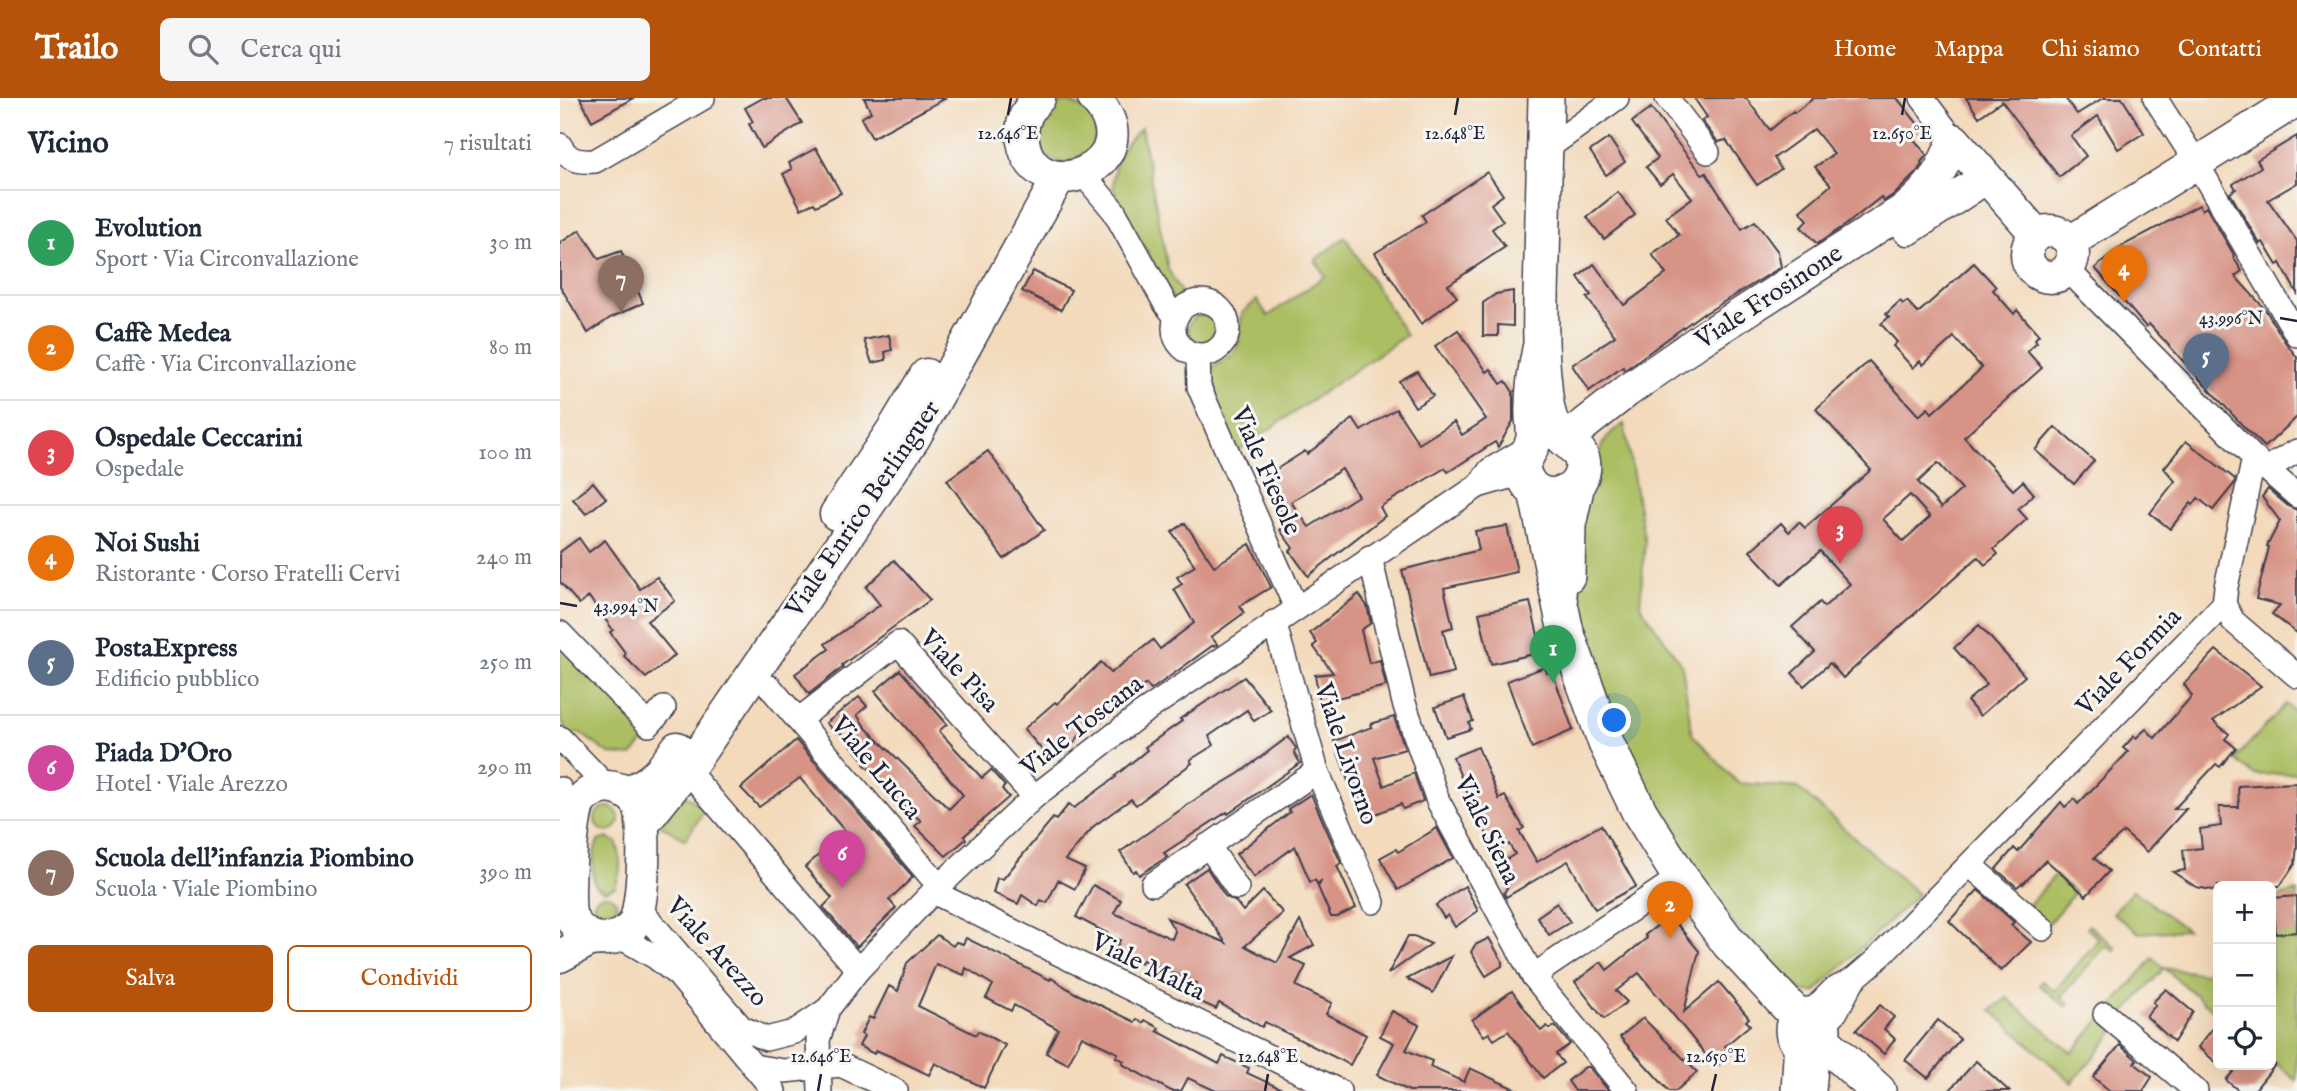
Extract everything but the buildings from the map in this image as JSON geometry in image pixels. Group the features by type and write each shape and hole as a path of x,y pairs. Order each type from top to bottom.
{"main road":[{"path":"1038,98 1024,118 1021,132 1023,145 1029,158 1060,173"},
{"name":"Viale Enrico Berlinguer","path":"574,820 579,804 591,792 644,786 664,766 894,428 942,346 1060,173 1094,168 1103,159 1109,148 1111,135 1107,115 1094,98"},
{"path":"1546,98 1534,438 1523,466 1531,486 1566,632 1606,743 1639,811 1680,877 1729,943 1774,994 1878,1091"},
{"path":"2068,255 2059,233 2051,231 2037,235 2027,250 2029,264 2033,270 2046,276 2054,276 2068,255 2196,162 2294,110"},
{"path":"1954,140 2037,235"},
{"name":"Viale Frosinone","path":"1575,462 1627,391 1699,341 1907,208 1927,191 1942,169 1954,140"},
{"name":"Viale Enrico Berlinguer","path":"643,824 687,770 914,438 1060,173"},
{"name":"Viale Frosinone","path":"1575,462 1608,426 1629,408 1812,294 1985,178"},
{"path":"1539,349 1546,407 1552,425 1575,462 1568,526 1566,632"},
{"path":"1531,446 1544,438 1559,437 1575,462 1572,489 1558,495 1543,494 1531,486"},
{"path":"560,956 590,940 609,937 633,925 639,908 643,824 639,806 616,789"},
{"path":"574,820 565,903 575,924 590,937 609,937"}],"street":[{"path":"560,145 565,156 579,162 595,161 703,98"},
{"path":"1545,150 1617,98"},
{"path":"1667,98 1708,152"},
{"path":"1922,98 1954,140"},
{"path":"2155,98 2196,162 2297,335"},
{"path":"1060,173 1114,211 1166,305 1176,317"},
{"path":"2068,255 2260,463 2297,496"},
{"path":"1201,301 1215,305 1226,317 1228,327 1222,344 1207,354 1189,353 1177,341 1173,325 1176,317 1186,305 1201,301"},
{"name":"Viale Fiesole","path":"1198,355 1199,387 1296,608"},
{"name":"Viale Toscana","path":"1478,486 1490,470 1531,446"},
{"path":"2260,463 2297,451"},
{"path":"2260,463 2226,587 2224,604 2233,621 2297,676"},
{"name":"Viale Toscana","path":"820,1091 818,1040 828,1009 858,970 936,889 1034,797 1141,714 1478,486 1509,477 1531,486"},
{"name":"Viale Siena","path":"1370,557 1404,703 1438,801 1533,976 1628,1091"},
{"name":"Viale Formia","path":"1811,1030 1836,1012 1854,979 1970,866 2224,604"},
{"name":"Viale Livorno","path":"1274,622 1317,771 1373,902"},
{"path":"560,633 649,725 664,708"},
{"name":"Viale Pisa","path":"798,720 898,643 1034,797"},
{"name":"Viale Lucca","path":"770,687 936,889"},
{"path":"560,738 616,789"},
{"path":"687,770 858,970"},
{"path":"1153,884 1317,771"},
{"path":"560,789 574,820"},
{"path":"1208,845 1237,888"},
{"path":"1970,866 2043,929"},
{"path":"1533,976 1680,877"},
{"name":"Viale Malta","path":"936,889 1339,1091"},
{"name":"Viale Arezzo","path":"639,908 741,1027 765,1039 775,1037 794,1032 828,1009"},
{"name":"Viale Arezzo","path":"609,937 655,957 678,975 774,1091"},
{"path":"2105,1014 2196,1091"},
{"path":"1793,1091 1811,1030"},
{"path":"1811,1030 1814,1091"},
{"path":"753,1066 784,1071 841,1065 896,1091"}],"green space":[{"path":"1069,102 1088,111 1097,131 1091,151 1065,164 1049,158 1041,151 1036,133 1042,116 1049,109"},
{"path":"1141,128 1168,269 1183,296 1180,302 1174,302 1114,191 1114,172 1119,156 1128,141"},
{"path":"1345,237 1406,335 1235,453 1208,381 1211,368 1232,355 1238,344 1242,313 1257,300 1268,316 1325,276 1315,260"},
{"path":"1202,315 1212,319 1216,329 1212,339 1202,343 1192,339 1188,329 1192,319"},
{"path":"1624,424 1645,543 1640,605 1682,665 1692,734 1738,783 1798,788 1918,894 1815,992 1803,992 1783,974 1778,976 1745,939 1687,861 1639,781 1582,631 1574,519 1597,478 1599,453 1603,443 1613,431"},
{"path":"560,643 650,735 632,756 609,754 579,732 570,737 560,717"},
{"path":"2286,704 2297,714 2297,773 2254,775 2235,759"},
{"path":"679,795 687,796 705,810 685,840 659,824"},
{"path":"607,807 616,810 619,819 616,828 607,831 598,828 595,819 598,810"},
{"path":"607,838 616,842 620,864 615,887 605,891 596,887 593,864 598,841"},
{"path":"2055,875 2075,892 2048,924 2027,907"},
{"path":"2133,890 2187,930 2139,933 2113,913"},
{"path":"2297,891 2297,1081 2276,1063 2276,897"},
{"path":"605,895 614,898 617,907 614,916 605,919 596,916 593,907 596,898"},
{"path":"2089,925 2116,948 2114,951 2106,945 2061,997 2069,1004 2066,1007 2039,985 2042,981 2055,991 2099,939 2087,928"},
{"path":"2153,958 2164,968 2124,1014 2112,1006"},
{"path":"2213,964 2213,1010 2164,968 2205,974"},
{"path":"2007,998 2072,1053 2101,1019 2115,1031 2072,1083 1991,1010"}],"place":[{"name":"Noi Sushi","path":"2124,303"},
{"name":"Scuola dell'infanzia Piombino","path":"621,313"},
{"name":"PostaExpress","path":"2206,391"},
{"name":"Ospedale Ceccarini","path":"1840,564"},
{"name":"Evolution","path":"1553,683"},
{"name":"Piada D'Oro","path":"842,888"},
{"name":"Caffè Medea","path":"1670,939"}]}
